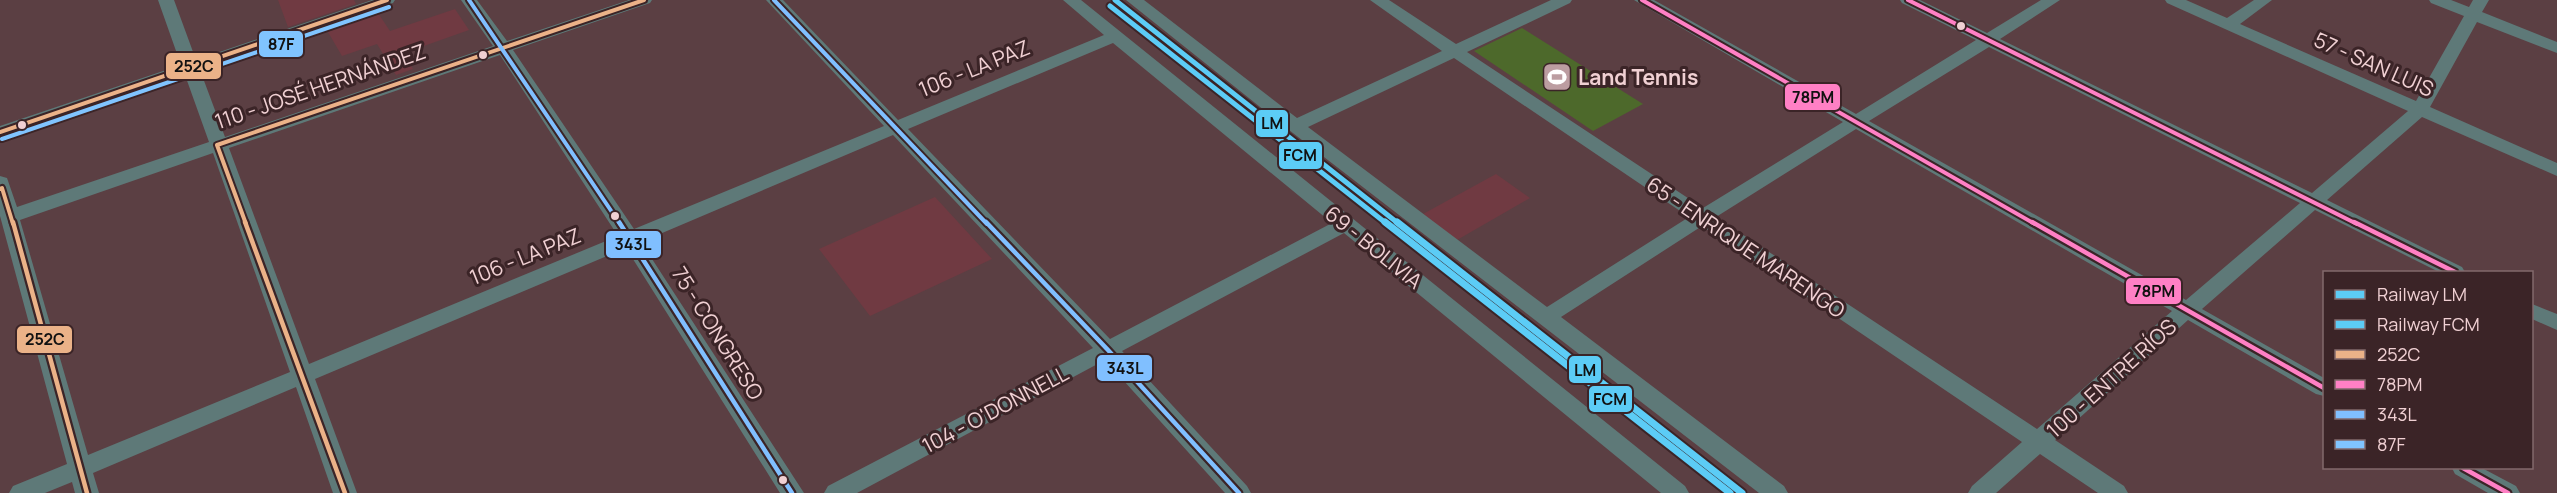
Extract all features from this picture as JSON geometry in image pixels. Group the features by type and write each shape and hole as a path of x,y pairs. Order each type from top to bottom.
{"street":[{"path":"166,0 345,493"},
{"path":"0,132 387,0"},
{"name":"75 - CONGRESO","path":"469,0 504,48 630,239 792,493"},
{"name":"110 - JOSÉ HERNÁNDEZ","path":"11,216 644,0"},
{"path":"774,0 1108,350 1239,493"},
{"name":"69 - BOLIVIA","path":"1071,0 1670,491"},
{"path":"1134,0 1295,126 1548,316 1776,493"},
{"name":"65 - ENRIQUE MARENGO","path":"1378,0 2115,493"},
{"path":"1295,126 1564,0"},
{"path":"1642,0 2323,387"},
{"path":"1908,0 2451,271"},
{"path":"1548,316 1702,217 2052,0"},
{"name":"57 - SAN LUIS","path":"2173,0 2557,170"},
{"path":"2229,24 2264,0"},
{"path":"2437,0 2477,7 2557,48"},
{"name":"100 - ENTRE RÍOS","path":"1980,493 2187,310 2420,110 2477,7"},
{"name":"106 - LA PAZ","path":"21,493 300,374 1115,36"},
{"path":"1,186 87,493"},
{"name":"104 - O'DONNELL","path":"836,493 1345,224"},
{"path":"2533,311 2557,323"},
{"path":"2465,469 2508,493"}],"shaded area":[{"path":"278,0 354,0 356,4 288,27"},
{"path":"455,9 469,30 404,53 413,69 396,75 377,44 342,56 325,27 376,10 390,31"},
{"path":"1496,174 1530,198 1457,240 1423,214"},
{"path":"935,197 992,259 870,316 819,249"}],"green space":[{"name":"Land Tennis","path":"1522,28 1643,104 1593,131 1474,51"}],"rail line":[{"name":"LM","path":"1115,0 1742,493"},
{"name":"FCM","path":"1110,6 1730,493"}],"transit line":[{"name":"252C","path":"0,132 387,0"},
{"name":"343L","path":"469,0 594,183 792,493"},
{"name":"252C","path":"345,493 217,145 644,0"},
{"name":"343L","path":"774,0 1108,350 1239,493"},
{"name":"78PM","path":"1642,0 2323,387"},
{"name":"78PM","path":"1908,0 2453,271"},
{"name":"87F","path":"2,139 389,7"},
{"name":"252C","path":"0,189 2,188 11,216 87,493"},
{"name":"78PM","path":"2465,469 2508,493"}],"place":[{"name":"Land Tennis","path":"1557,77"}]}
